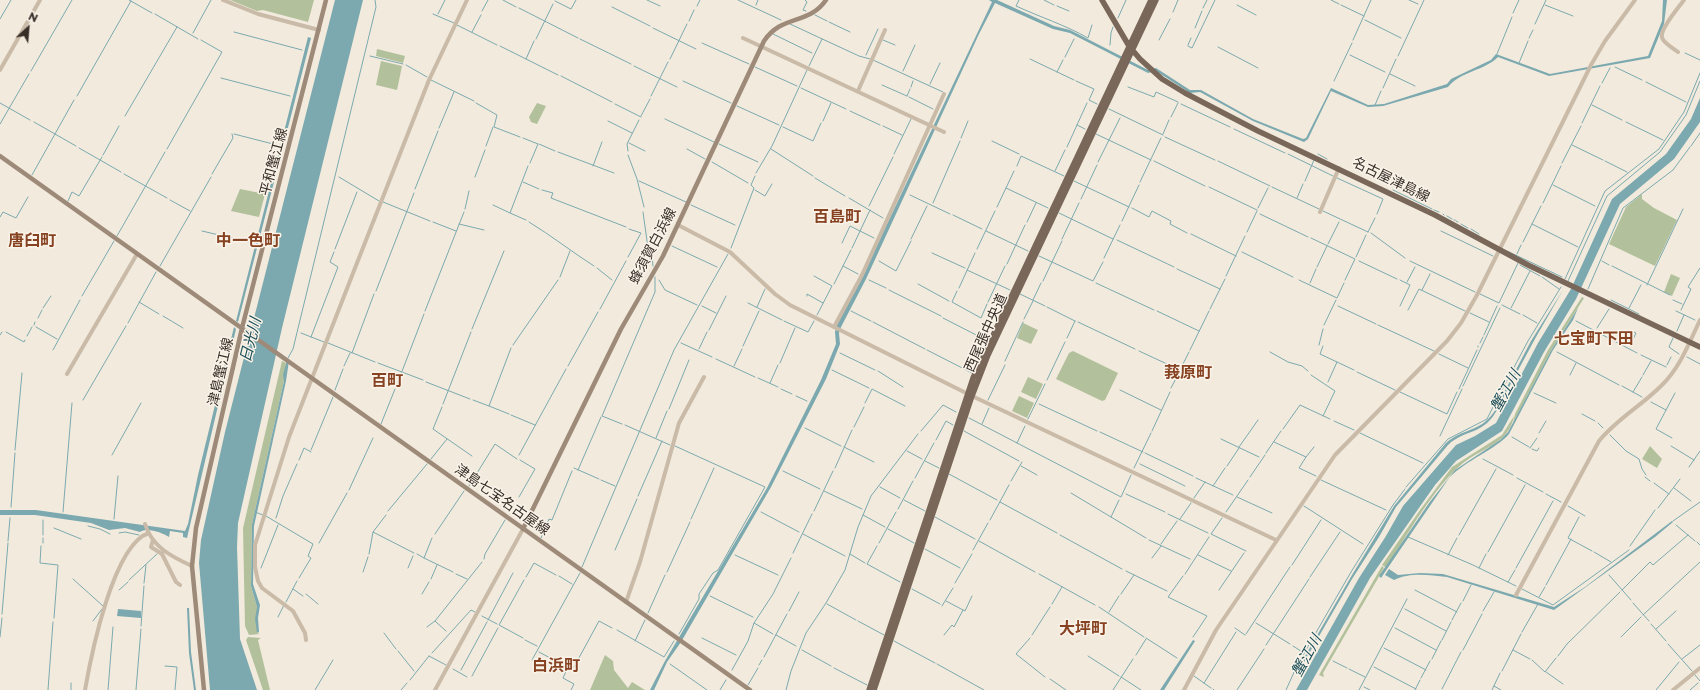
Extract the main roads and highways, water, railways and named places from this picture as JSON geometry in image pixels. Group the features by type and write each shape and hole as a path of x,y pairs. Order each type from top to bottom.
{"main road":[{"name":"平和蟹江線","path":"244,330 326,0"},
{"name":"蜂須賀白浜線","path":"523,529 608,354 637,298 663,256 766,38 775,28 784,22 813,13 826,0"},
{"name":"名古屋津島線","path":"1102,0 1130,48 1152,71 1168,83 1222,114 1339,168 1435,215 1499,250 1700,347"},
{"name":"西尾張中央道","path":"870,690 970,395 1125,60 1150,0"},
{"name":"西尾張中央道","path":"1130,48 1156,0"},
{"name":"津島蟹江線","path":"0,156 244,330 204,488 194,540 192,566 204,690"},
{"name":"津島七宝名古屋線","path":"244,330 750,690"},
{"name":"西尾張中央道","path":"874,690 970,395"}],"water":[{"name":"日光川","path":"335,0 363,0 282,328 238,523 237,547 240,639 257,690 210,690 199,563 201,540 225,432"},
{"path":"989,0 997,0 1054,26 1070,30 1148,70 1156,68 1190,90 1201,90 1253,119 1303,139 1306,138 1331,88 1368,105 1384,104 1447,84 1451,79 1491,60 1496,54 1550,74 1648,56 1662,21 1663,0 1667,0 1664,24 1650,58 1549,76 1498,57 1492,62 1459,78 1448,87 1383,106 1368,107 1331,91 1308,139 1304,142 1253,121 1200,92 1190,93 1156,71 1148,73 1070,33 1053,29 995,3 979,34 866,279 841,327 839,333 840,344 826,379 771,487 681,642 667,662 654,690 650,690 665,661 767,488 821,380 836,344 835,332 837,325 871,258 992,2"},
{"path":"308,37 311,38 238,322 236,321"},
{"path":"1700,98 1700,122 1674,159 1620,204 1576,299 1544,352 1502,431 1456,461 1435,485 1370,578 1307,690 1296,690 1359,578 1403,506 1456,445 1475,436 1496,423 1538,343 1571,289 1612,199 1666,154 1691,119"},
{"name":"蟹江川","path":"1563,290 1500,404 1498,404 1531,341"},
{"path":"1578,308 1573,320 1553,350 1509,434 1503,440 1449,478 1381,578 1379,576 1429,503 1455,470 1500,440 1508,432 1552,349"},
{"path":"234,327 236,329 187,538 183,537 183,533 170,531 169,537 151,530 140,532 125,528 109,530 91,523 35,515 0,515 0,510 36,510 185,531 188,524 198,475"},
{"path":"287,360 289,361 286,381 254,526 253,584 260,605 258,618 259,632 257,633 255,619 257,607 251,586 252,524 284,381 283,375"},
{"name":"蟹江川","path":"1497,407 1498,408 1493,417 1481,428 1461,436 1448,445 1396,507 1303,664 1301,663 1394,506 1446,443 1460,434 1479,426 1492,415"},
{"path":"1672,521 1673,522 1655,537 1554,610 1447,577 1413,575 1400,577 1394,580 1385,575 1389,569 1398,575 1420,573 1443,574 1554,607 1585,587"},
{"path":"187,608 189,608 191,652 196,690 194,690 189,653"},
{"path":"118,609 141,611 141,618 117,616"},
{"path":"1193,640 1195,641 1164,690 1160,690"}],"waterway":[{"path":"0,19 11,0"},
{"path":"31,71 72,0"},
{"path":"129,0 152,13"},
{"path":"193,33 211,0"},
{"path":"288,358 293,349 376,7 375,0"},
{"path":"438,14 445,0"},
{"path":"482,11 488,0"},
{"path":"503,0 516,7"},
{"path":"555,1 571,9 576,0"},
{"path":"647,0 660,6"},
{"path":"697,6 700,0"},
{"path":"738,0 781,20"},
{"path":"756,5 758,0"},
{"path":"805,0 807,2 803,10 806,11"},
{"path":"1019,0 1016,6 1088,38 1092,25"},
{"path":"1044,0 1054,5"},
{"path":"1118,18 1126,0"},
{"path":"1173,12 1178,0"},
{"path":"1203,8 1207,0"},
{"path":"1188,46 1192,48 1215,0"},
{"path":"1331,0 1339,4"},
{"path":"1353,40 1371,0"},
{"path":"1409,0 1418,4"},
{"path":"1398,56 1424,0"},
{"path":"1513,13 1519,0"},
{"path":"1535,24 1546,0"},
{"path":"77,96 131,1"},
{"path":"536,39 553,4"},
{"path":"1237,5 1256,15"},
{"path":"1341,5 1364,16"},
{"path":"1545,5 1573,16"},
{"path":"1057,6 1069,11"},
{"path":"612,7 650,26"},
{"path":"519,8 578,38"},
{"path":"689,21 694,10"},
{"path":"1195,28 1202,11"},
{"path":"155,14 198,39"},
{"path":"433,14 454,23"},
{"path":"472,32 481,15"},
{"path":"815,15 827,21"},
{"path":"1497,54 1512,17"},
{"path":"1159,40 1170,19"},
{"path":"1365,20 1401,38"},
{"path":"829,22 850,32"},
{"path":"670,59 687,24"},
{"path":"790,24 859,56 870,59"},
{"path":"457,25 497,45"},
{"path":"125,116 177,27"},
{"path":"1110,45 1113,27"},
{"path":"653,28 696,49"},
{"path":"866,55 878,29"},
{"path":"1529,38 1533,30"},
{"path":"234,32 302,50"},
{"path":"773,34 812,53"},
{"path":"1188,45 1191,38"},
{"path":"580,39 631,64"},
{"path":"809,66 822,39"},
{"path":"1065,57 1074,39"},
{"path":"167,149 222,52 201,40"},
{"path":"883,40 895,45"},
{"path":"526,59 534,41"},
{"path":"1519,63 1528,41"},
{"path":"702,43 749,64"},
{"path":"1334,81 1352,43"},
{"path":"903,71 915,45"},
{"path":"500,46 558,75"},
{"path":"1218,47 1258,68"},
{"path":"1685,53 1700,60"},
{"path":"1350,55 1385,72"},
{"path":"370,56 403,64"},
{"path":"1030,59 1074,80"},
{"path":"1383,88 1396,59"},
{"path":"873,60 943,92"},
{"path":"1057,72 1063,60"},
{"path":"651,96 668,62"},
{"path":"930,84 940,63"},
{"path":"406,65 427,77"},
{"path":"634,66 677,87"},
{"path":"755,67 797,86"},
{"path":"1615,67 1642,80"},
{"path":"1602,83 1610,68"},
{"path":"756,173 772,146 807,70"},
{"path":"1565,279 1605,191 1659,149 1684,112 1700,73"},
{"path":"0,124 29,74"},
{"path":"1390,74 1415,86"},
{"path":"561,76 612,102"},
{"path":"221,78 290,96"},
{"path":"431,80 474,101"},
{"path":"683,81 731,103"},
{"path":"911,87 913,81"},
{"path":"1076,81 1094,89 1089,100 1097,104"},
{"path":"1568,281 1607,196 1660,152 1686,115 1700,81"},
{"path":"1646,82 1686,102"},
{"path":"882,85 907,96"},
{"path":"1582,123 1600,86"},
{"path":"1128,87 1154,97 1156,92 1178,102"},
{"path":"801,88 846,109"},
{"path":"907,96 910,89"},
{"path":"1375,105 1381,91"},
{"path":"439,128 454,92"},
{"path":"909,97 933,109"},
{"path":"641,116 650,99"},
{"path":"32,175 74,100"},
{"path":"0,103 30,120"},
{"path":"476,103 497,115 494,127 520,137"},
{"path":"823,121 831,103"},
{"path":"1067,147 1087,103"},
{"path":"1171,117 1178,103"},
{"path":"615,104 641,117"},
{"path":"1181,104 1230,127"},
{"path":"1592,105 1622,120"},
{"path":"737,106 779,125"},
{"path":"1109,109 1163,135"},
{"path":"850,111 880,125"},
{"path":"1098,162 1120,118"},
{"path":"665,119 714,142"},
{"path":"894,154 911,119"},
{"path":"628,151 627,144 639,120"},
{"path":"1163,134 1169,120"},
{"path":"608,121 632,133"},
{"path":"961,138 968,121"},
{"path":"34,122 76,146"},
{"path":"1626,122 1663,140"},
{"path":"783,127 813,141 821,123"},
{"path":"1077,125 1085,129"},
{"path":"103,155 119,126"},
{"path":"883,126 902,135"},
{"path":"1562,163 1581,126"},
{"path":"486,146 493,127"},
{"path":"1234,129 1285,153"},
{"path":"415,189 438,131"},
{"path":"1691,146 1700,133"},
{"path":"212,174 233,138 232,134"},
{"path":"234,134 277,145"},
{"path":"1096,134 1151,160"},
{"path":"1165,137 1215,160"},
{"path":"523,138 538,144 530,163"},
{"path":"1140,182 1161,138"},
{"path":"933,203 960,141"},
{"path":"992,141 1019,154"},
{"path":"593,166 602,142"},
{"path":"629,143 645,151"},
{"path":"539,144 555,151"},
{"path":"719,144 758,162"},
{"path":"1572,145 1603,160"},
{"path":"1588,289 1623,208 1673,170 1690,147"},
{"path":"79,148 121,172"},
{"path":"687,149 705,159"},
{"path":"771,149 813,176"},
{"path":"475,177 485,150"},
{"path":"1055,171 1065,150"},
{"path":"117,236 165,152"},
{"path":"558,152 614,173"},
{"path":"1288,154 1333,176"},
{"path":"1318,154 1327,159"},
{"path":"628,155 637,179 644,207"},
{"path":"1017,166 1021,156 1064,176"},
{"path":"68,201 72,192 79,196 102,157"},
{"path":"869,206 893,157"},
{"path":"1305,181 1314,160"},
{"path":"1154,161 1205,186"},
{"path":"1218,161 1270,186"},
{"path":"1605,161 1627,172"},
{"path":"712,162 748,183"},
{"path":"1081,199 1097,165"},
{"path":"526,220 510,213 528,166"},
{"path":"1543,203 1561,166"},
{"path":"997,207 1014,171"},
{"path":"124,174 167,198"},
{"path":"731,248 754,188 751,185 755,176"},
{"path":"160,266 211,177"},
{"path":"339,177 379,201"},
{"path":"815,178 845,196"},
{"path":"1337,178 1383,199 1377,214"},
{"path":"639,181 686,202"},
{"path":"1074,181 1129,207"},
{"path":"523,182 539,189"},
{"path":"755,190 765,196 772,184"},
{"path":"1297,198 1303,184"},
{"path":"1122,221 1139,185"},
{"path":"1553,185 1595,206"},
{"path":"1209,187 1257,210"},
{"path":"1272,187 1319,209"},
{"path":"1006,188 1048,208"},
{"path":"1258,208 1268,188"},
{"path":"542,190 553,193 551,198 626,227"},
{"path":"1393,190 1432,209"},
{"path":"465,209 469,191"},
{"path":"335,249 357,192"},
{"path":"376,291 414,193"},
{"path":"910,195 950,214"},
{"path":"0,217 3,212 16,218 28,197"},
{"path":"849,198 883,218"},
{"path":"170,200 190,211"},
{"path":"383,202 430,221"},
{"path":"1027,222 1036,203"},
{"path":"1062,239 1079,203"},
{"path":"493,205 510,213"},
{"path":"691,205 735,225"},
{"path":"911,239 927,206"},
{"path":"1523,242 1541,206"},
{"path":"1132,208 1149,217 1152,211 1171,221 1170,224 1187,233"},
{"path":"1647,285 1683,209"},
{"path":"852,248 870,210"},
{"path":"1434,210 1439,212"},
{"path":"977,249 995,211"},
{"path":"1247,232 1257,211"},
{"path":"1323,211 1368,232"},
{"path":"425,311 464,212"},
{"path":"643,212 648,248 652,256 653,266"},
{"path":"1059,213 1113,239"},
{"path":"1260,214 1308,237"},
{"path":"953,215 982,229"},
{"path":"1447,216 1452,219"},
{"path":"1368,232 1375,218"},
{"path":"433,222 456,231"},
{"path":"529,222 594,266"},
{"path":"1328,244 1339,222"},
{"path":"459,224 484,230"},
{"path":"1461,224 1468,228"},
{"path":"1532,224 1578,247"},
{"path":"1007,264 1025,225"},
{"path":"1104,258 1120,225"},
{"path":"842,243 850,226 874,238"},
{"path":"628,257 641,233 629,229"},
{"path":"1471,229 1479,234"},
{"path":"202,231 253,243"},
{"path":"986,231 1028,251"},
{"path":"1441,231 1493,256"},
{"path":"1371,233 1405,258"},
{"path":"1191,234 1236,256"},
{"path":"1356,257 1366,235"},
{"path":"1226,276 1245,236"},
{"path":"1311,238 1355,259 1345,280"},
{"path":"1117,240 1174,267"},
{"path":"82,296 114,241"},
{"path":"879,261 896,271 911,241"},
{"path":"1043,281 1062,241"},
{"path":"1517,254 1521,245"},
{"path":"672,246 717,267"},
{"path":"1317,267 1327,246"},
{"path":"834,284 851,250"},
{"path":"472,329 504,251"},
{"path":"560,277 570,251"},
{"path":"1507,251 1562,277"},
{"path":"311,337 338,267 330,262 334,252"},
{"path":"1242,252 1293,277"},
{"path":"932,253 965,268"},
{"path":"959,288 975,253"},
{"path":"582,567 674,350 728,254"},
{"path":"1039,256 1093,281 1103,262"},
{"path":"600,309 626,261"},
{"path":"1359,261 1397,279"},
{"path":"1410,261 1475,292"},
{"path":"1602,261 1609,265"},
{"path":"1480,294 1499,303 1518,263"},
{"path":"1520,265 1540,276"},
{"path":"843,266 858,274"},
{"path":"988,302 1005,266"},
{"path":"1612,266 1670,295"},
{"path":"1407,282 1415,267"},
{"path":"597,268 612,280"},
{"path":"1681,310 1691,289 1688,287 1700,268"},
{"path":"1177,269 1220,289"},
{"path":"1310,283 1316,269"},
{"path":"967,270 1010,290"},
{"path":"1511,308 1530,271"},
{"path":"128,323 156,272"},
{"path":"1422,290 1430,274"},
{"path":"814,276 832,286 817,315"},
{"path":"622,424 602,416 655,292 655,277"},
{"path":"1542,277 1559,289"},
{"path":"1210,309 1225,279"},
{"path":"513,345 558,280"},
{"path":"659,280 665,290 697,305"},
{"path":"869,280 886,288"},
{"path":"1299,280 1337,298 1344,283"},
{"path":"1400,280 1410,285 1400,306"},
{"path":"1033,300 1041,283"},
{"path":"1096,283 1154,310"},
{"path":"918,284 949,301"},
{"path":"1629,308 1641,285"},
{"name":"蟹江川","path":"1495,403 1528,341 1561,287"},
{"path":"757,307 765,289"},
{"path":"1408,310 1419,289 1465,311"},
{"path":"889,290 941,316"},
{"path":"957,291 952,302 981,318 987,304"},
{"path":"352,353 374,294"},
{"path":"807,296 807,294 823,303"},
{"path":"1020,294 1045,306"},
{"path":"43,308 51,296"},
{"path":"709,330 726,296"},
{"path":"53,350 80,300"},
{"path":"1324,325 1336,300"},
{"path":"1611,300 1639,314"},
{"path":"1673,300 1682,304"},
{"path":"1024,319 1033,301"},
{"path":"139,302 159,314"},
{"path":"748,303 782,320"},
{"path":"1502,305 1520,314"},
{"path":"702,306 716,313"},
{"path":"1338,306 1376,324"},
{"path":"1484,335 1497,306"},
{"path":"1047,307 1075,321"},
{"path":"1463,386 1500,308"},
{"path":"1597,328 1609,309"},
{"path":"38,318 42,310"},
{"path":"743,346 759,311"},
{"path":"851,311 871,321"},
{"path":"1157,311 1199,331"},
{"path":"1190,350 1209,311"},
{"path":"1676,311 1695,320"},
{"path":"568,366 598,312"},
{"path":"1470,313 1489,322"},
{"path":"396,387 424,314"},
{"path":"1523,315 1537,323"},
{"path":"1677,331 1684,315"},
{"path":"163,316 183,328"},
{"path":"943,318 986,340"},
{"path":"784,321 808,332 814,321"},
{"path":"1067,338 1075,321"},
{"path":"1576,321 1637,353"},
{"path":"873,322 925,349"},
{"path":"1005,361 1023,322"},
{"path":"1078,322 1135,349"},
{"path":"1378,325 1434,351"},
{"path":"83,400 126,326"},
{"path":"27,336 32,327"},
{"path":"36,327 57,339"},
{"path":"780,363 795,328"},
{"path":"1319,345 1323,329"},
{"path":"6,332 24,342 25,340"},
{"path":"443,404 471,332"},
{"path":"699,349 707,332"},
{"path":"1630,346 1636,333 1634,332"},
{"path":"301,333 324,342"},
{"path":"1480,343 1483,337"},
{"path":"1673,338 1669,347 1679,354"},
{"path":"1047,380 1065,342"},
{"path":"328,343 375,362"},
{"path":"681,343 712,357"},
{"path":"1323,346 1320,354 1337,362 1328,382"},
{"path":"473,400 489,406 511,348"},
{"path":"734,366 742,349"},
{"path":"927,350 972,373"},
{"path":"1459,389 1477,350"},
{"path":"1139,351 1180,370"},
{"path":"1181,368 1189,352"},
{"path":"1270,352 1288,362 1302,366 1308,371"},
{"path":"1557,352 1619,385"},
{"path":"344,366 350,353"},
{"path":"840,353 875,370"},
{"path":"1439,354 1468,368"},
{"path":"1641,355 1666,367"},
{"path":"1667,365 1671,357"},
{"path":"1687,357 1700,364"},
{"path":"716,359 755,377"},
{"path":"669,409 689,360"},
{"path":"1643,375 1651,361"},
{"path":"1337,362 1354,370"},
{"path":"378,363 423,380"},
{"path":"1570,375 1576,363"},
{"path":"770,383 778,365"},
{"path":"988,400 1005,365"},
{"path":"335,390 343,369"},
{"path":"519,455 566,369"},
{"path":"832,370 869,388"},
{"path":"878,371 903,387"},
{"path":"1171,388 1180,371"},
{"path":"1357,372 1395,390"},
{"path":"15,450 22,373"},
{"path":"1311,375 1335,391 1323,416"},
{"path":"1633,392 1642,377"},
{"path":"758,378 778,387"},
{"path":"426,382 470,399"},
{"path":"1028,419 1045,384"},
{"path":"1622,386 1642,397"},
{"path":"381,424 395,389"},
{"path":"781,389 792,394"},
{"path":"865,403 872,389 905,406"},
{"path":"1440,436 1462,389"},
{"path":"1120,390 1161,410"},
{"path":"1152,431 1170,392"},
{"path":"1400,392 1447,414 1457,392"},
{"path":"1534,393 1556,403"},
{"path":"1672,438 1656,429 1675,393"},
{"path":"796,396 807,401"},
{"path":"311,450 333,397"},
{"path":"1651,402 1666,410"},
{"path":"63,512 72,403"},
{"path":"112,455 141,403"},
{"path":"1039,404 1097,431"},
{"path":"921,431 943,405 956,412"},
{"path":"1283,429 1300,405 1330,419"},
{"name":"蟹江川","path":"1406,487 1448,439 1487,419 1494,405"},
{"path":"489,406 509,414"},
{"path":"442,407 433,429 472,456"},
{"path":"854,427 864,407"},
{"path":"982,424 989,408"},
{"path":"656,438 667,411"},
{"path":"1582,414 1595,421"},
{"path":"511,415 535,425"},
{"path":"578,470 601,417"},
{"path":"969,418 1121,497 1131,475"},
{"path":"1239,447 1258,420"},
{"path":"936,440 946,421 953,425"},
{"path":"1334,421 1354,430"},
{"path":"1539,433 1546,421"},
{"path":"1598,423 1603,428"},
{"path":"625,425 670,445"},
{"path":"1017,443 1025,426"},
{"path":"805,428 841,446"},
{"path":"835,468 852,430"},
{"path":"964,431 1019,461"},
{"path":"1266,453 1281,431"},
{"path":"1100,432 1143,452"},
{"path":"1134,468 1151,433"},
{"path":"1360,433 1423,463"},
{"path":"786,690 791,671 806,633 826,603 845,570 858,527 871,496 918,434"},
{"path":"1610,435 1626,451 1639,459 1642,469 1646,475"},
{"path":"1512,437 1529,447"},
{"path":"349,490 373,438"},
{"path":"1530,448 1537,438"},
{"path":"431,459 447,439"},
{"path":"1221,439 1259,457"},
{"path":"638,496 662,441"},
{"path":"1274,442 1306,457 1299,468 1316,476"},
{"path":"915,478 934,443"},
{"path":"469,486 495,444 517,459"},
{"path":"675,446 765,487 718,570 713,573 699,594 699,599 679,634"},
{"path":"1671,446 1694,460"},
{"path":"844,447 874,462"},
{"path":"1306,457 1314,447"},
{"path":"299,460 304,448 311,452"},
{"path":"1227,466 1239,448"},
{"path":"1532,449 1537,451 1539,448"},
{"path":"907,451 922,459"},
{"path":"1689,467 1700,451"},
{"path":"11,507 15,453"},
{"path":"1145,453 1193,476"},
{"path":"1250,477 1265,455"},
{"path":"1483,459 1513,475"},
{"path":"519,497 535,469 520,460"},
{"path":"925,461 939,468"},
{"path":"1011,481 1022,462"},
{"path":"276,518 283,496 297,464"},
{"path":"388,511 427,464"},
{"path":"1140,464 1185,486"},
{"path":"1021,466 1037,475"},
{"path":"574,468 599,479"},
{"path":"691,519 714,468"},
{"path":"1213,486 1225,468"},
{"path":"1459,535 1496,469"},
{"path":"541,538 549,519 552,520 572,471"},
{"path":"783,471 820,489"},
{"path":"814,511 833,471"},
{"path":"949,474 997,500"},
{"path":"114,519 118,476"},
{"path":"1645,477 1650,481"},
{"path":"1196,478 1233,495"},
{"path":"1517,478 1543,492"},
{"path":"1658,508 1680,479"},
{"path":"601,480 615,486"},
{"path":"1226,512 1248,480"},
{"path":"1321,480 1386,510"},
{"path":"898,509 913,481"},
{"path":"1194,498 1205,482"},
{"path":"1654,483 1669,494"},
{"path":"990,520 1009,485"},
{"path":"1488,552 1525,485"},
{"path":"880,487 900,498"},
{"path":"1674,488 1691,501"},
{"name":"蟹江川","path":"1299,662 1351,572 1393,505 1405,489"},
{"path":"435,534 464,491"},
{"path":"824,491 862,509"},
{"path":"319,543 347,493"},
{"path":"1071,493 1146,538"},
{"path":"1126,494 1165,512"},
{"path":"1546,494 1561,502"},
{"path":"1237,497 1272,513"},
{"path":"615,550 637,499"},
{"path":"904,500 925,511"},
{"path":"1111,517 1119,500"},
{"path":"1516,568 1553,501"},
{"path":"1000,502 1057,533"},
{"path":"1673,521 1700,502"},
{"path":"1180,519 1191,503"},
{"path":"1304,506 1363,544"},
{"path":"1568,506 1585,516"},
{"path":"1630,546 1655,510"},
{"path":"255,512 263,515"},
{"path":"761,512 799,532"},
{"path":"879,543 896,512"},
{"path":"793,553 812,514"},
{"path":"1168,514 1208,533"},
{"path":"373,532 386,515"},
{"path":"863,515 885,527"},
{"path":"266,516 313,544 308,556 311,558 299,578"},
{"path":"935,517 975,539"},
{"path":"1579,517 1568,538 1592,551"},
{"path":"8,541 10,518"},
{"path":"1222,518 1211,534 1246,551"},
{"path":"43,520 43,535"},
{"path":"484,559 485,554 505,520"},
{"path":"1292,565 1321,520"},
{"path":"1161,544 1177,521"},
{"path":"667,572 690,522"},
{"path":"973,550 988,523"},
{"path":"261,568 278,525"},
{"path":"1676,525 1695,541"},
{"path":"88,526 100,529 110,534"},
{"path":"54,528 81,539"},
{"path":"888,529 914,543"},
{"path":"119,533 125,532 139,535"},
{"path":"369,554 373,532 414,553"},
{"path":"1310,577 1340,532"},
{"path":"803,534 845,556"},
{"path":"1060,535 1122,569"},
{"path":"1622,590 1650,562 1653,565 1688,535"},
{"path":"1185,574 1209,537"},
{"path":"1408,537 1473,565 1516,586"},
{"path":"43,538 43,543"},
{"path":"417,554 424,558 432,538"},
{"path":"1448,555 1457,538"},
{"path":"1546,585 1571,539"},
{"path":"1149,540 1190,559"},
{"path":"979,541 1035,572"},
{"path":"1697,542 1700,545"},
{"path":"2,614 8,543"},
{"path":"41,546 40,563 58,565 54,618"},
{"path":"877,546 867,564 900,582"},
{"path":"1152,558 1161,546"},
{"path":"925,549 960,568"},
{"path":"1522,589 1553,605 1629,550"},
{"path":"1594,552 1611,562"},
{"path":"1219,590 1244,553"},
{"path":"129,580 157,554"},
{"path":"850,554 865,563"},
{"path":"955,583 972,554"},
{"path":"1479,568 1486,554"},
{"path":"735,555 778,575"},
{"path":"1198,555 1231,571"},
{"path":"408,568 413,556"},
{"path":"363,572 368,557"},
{"path":"424,558 453,572"},
{"path":"754,623 773,594 791,558"},
{"path":"446,631 435,621 482,562"},
{"path":"1643,615 1700,562"},
{"path":"526,577 534,563 556,575"},
{"path":"144,583 146,565"},
{"path":"431,579 437,565"},
{"path":"1246,634 1290,567"},
{"path":"1508,582 1515,570"},
{"path":"1126,571 1167,591"},
{"path":"488,620 513,573"},
{"path":"532,660 580,573"},
{"path":"456,574 467,579"},
{"path":"1039,574 1095,605"},
{"path":"648,613 665,575"},
{"path":"1121,594 1134,575"},
{"path":"1609,575 1631,600"},
{"path":"559,576 572,584"},
{"path":"1183,576 1168,597 1207,616 1193,637"},
{"path":"73,579 103,606"},
{"path":"1266,645 1309,579"},
{"path":"523,638 499,625 524,580"},
{"path":"286,602 297,581"},
{"path":"119,590 128,582"},
{"path":"422,594 429,582"},
{"path":"1463,601 1471,585"},
{"path":"141,626 144,586"},
{"path":"1052,604 1062,587"},
{"path":"1539,597 1545,587"},
{"path":"942,606 953,588"},
{"path":"293,589 303,596"},
{"path":"912,589 940,604"},
{"path":"1415,590 1457,612"},
{"path":"789,611 799,592"},
{"path":"1483,611 1494,592"},
{"path":"1558,656 1567,644 1620,592"},
{"path":"306,594 318,604"},
{"path":"710,596 753,617"},
{"path":"946,601 965,611 972,596"},
{"path":"1109,612 1119,596"},
{"path":"1359,690 1407,599"},
{"path":"1452,620 1461,603"},
{"path":"1633,603 1649,621"},
{"path":"827,604 856,620"},
{"path":"1522,632 1538,604"},
{"path":"278,617 284,605"},
{"path":"1032,635 1050,607"},
{"path":"1099,607 1144,637"},
{"path":"93,621 102,609"},
{"path":"1405,609 1446,631"},
{"path":"432,653 471,610 475,612"},
{"path":"944,635 952,625 954,627 963,610"},
{"path":"1656,629 1676,611"},
{"path":"764,657 787,614"},
{"path":"1463,650 1482,614"},
{"path":"482,616 497,624"},
{"path":"1621,637 1641,617"},
{"path":"0,637 2,618"},
{"path":"635,641 645,620"},
{"path":"427,627 435,621"},
{"path":"574,667 599,621 612,628"},
{"path":"858,621 884,635"},
{"path":"48,690 53,622"},
{"path":"461,670 487,622"},
{"path":"1442,640 1451,622"},
{"path":"732,670 748,641 754,623 773,634"},
{"path":"1256,623 1290,644"},
{"path":"1651,624 1666,641"},
{"path":"108,690 113,627"},
{"path":"472,676 498,628"},
{"path":"1235,628 1245,635"},
{"path":"1395,628 1436,650"},
{"path":"136,690 141,629"},
{"path":"617,630 664,657 674,641"},
{"path":"1204,683 1236,632"},
{"path":"384,633 396,649"},
{"path":"1502,671 1521,634"},
{"path":"776,635 796,646"},
{"path":"702,638 736,655"},
{"path":"1030,638 1016,654 1045,677"},
{"path":"1146,638 1177,658"},
{"path":"1136,655 1146,639"},
{"path":"525,640 537,646"},
{"path":"894,641 935,663"},
{"path":"1432,659 1441,641"},
{"path":"1668,644 1692,671"},
{"path":"1682,659 1700,645"},
{"name":"蟹江川","path":"1293,646 1304,653"},
{"path":"1384,648 1426,670"},
{"path":"1237,690 1264,649"},
{"path":"802,650 831,666"},
{"path":"1513,650 1530,659"},
{"path":"398,651 414,671"},
{"path":"539,652 554,660"},
{"path":"1442,689 1461,652"},
{"path":"429,656 446,665"},
{"path":"410,680 429,656"},
{"path":"1088,656 1119,676"},
{"path":"1532,660 1545,672 1556,658"},
{"path":"1113,690 1133,659"},
{"path":"315,690 333,660"},
{"path":"759,665 762,660"},
{"path":"557,661 573,670"},
{"path":"1333,661 1347,668"},
{"path":"1421,678 1430,661"},
{"path":"1656,690 1679,662"},
{"path":"670,664 707,690"},
{"path":"937,664 984,690"},
{"path":"165,666 177,667 175,690"},
{"path":"568,667 563,678 574,684 571,690"},
{"path":"1374,667 1416,689"},
{"path":"748,685 758,668"},
{"path":"834,668 867,685"},
{"name":"蟹江川","path":"1286,690 1296,668"},
{"path":"453,669 467,677"},
{"path":"1349,669 1365,677"},
{"path":"1546,672 1563,684"},
{"path":"1492,690 1500,673"},
{"path":"1695,675 1700,681"},
{"path":"1194,676 1211,688"},
{"path":"1121,677 1141,690"},
{"path":"1050,679 1066,690"},
{"path":"720,690 726,680"},
{"path":"1415,690 1420,680"},
{"path":"71,683 71,690"},
{"path":"401,690 407,683"},
{"path":"1690,690 1698,683"},
{"path":"1494,686 1501,690"},
{"path":"1364,687 1370,690"}],"district":[{"name":"百島町","path":"837,217"},
{"name":"唐臼町","path":"32,241"},
{"name":"中一色町","path":"248,241"},
{"name":"七宝町下田","path":"1594,339"},
{"name":"莪原町","path":"1188,373"},
{"name":"百町","path":"387,381"},
{"name":"大坪町","path":"1083,629"},
{"name":"白浜町","path":"556,666"}]}
